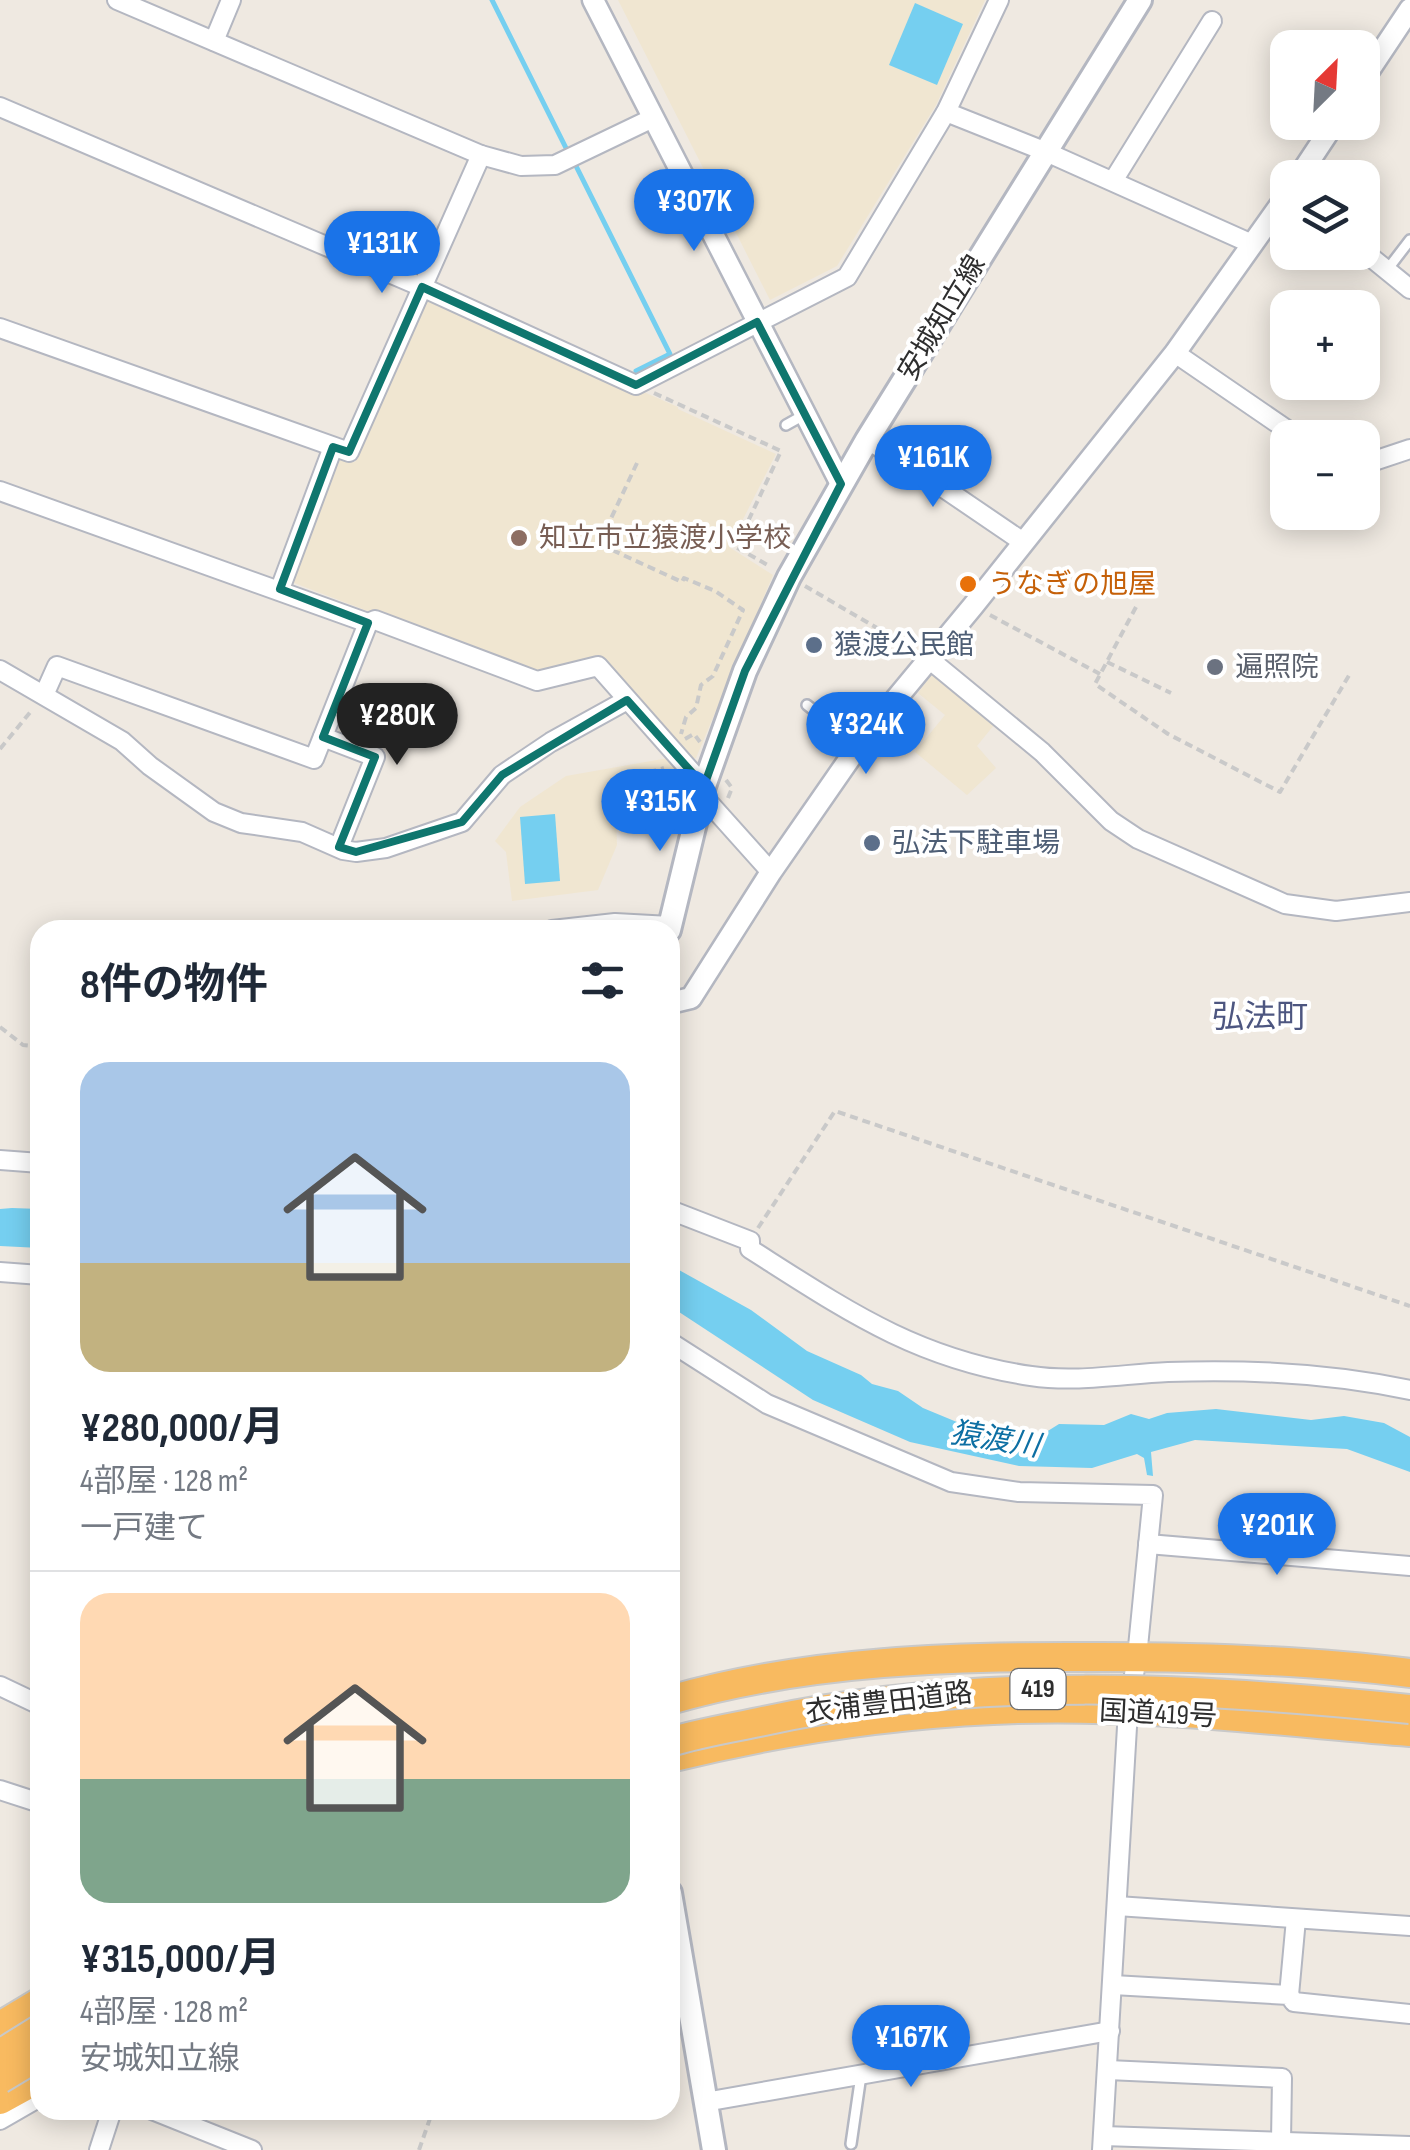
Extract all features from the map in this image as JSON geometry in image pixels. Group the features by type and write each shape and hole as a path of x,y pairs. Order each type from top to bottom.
{"highway":[{"name":"国道419号","path":"680,1697 730,1683 972,1656 1251,1660 1410,1673"},
{"name":"衣浦豊田道路","path":"680,1724 880,1683 989,1674 1171,1677 1410,1694"},
{"name":"衣浦豊田道路","path":"680,1740 832,1706 1010,1690 1147,1688 1410,1710"},
{"name":"国道419号","path":"680,1756 884,1719 994,1710 1128,1710 1410,1732"},
{"path":"0,2026 30,2008"},
{"path":"0,2053 30,2035"},
{"path":"0,2079 30,2062"},
{"path":"0,2100 30,2084"}],"main road":[{"name":"安城知立線","path":"671,920 703,791 745,671 788,577 867,440 1140,0"},
{"path":"680,1953 714,2150"}],"street":[{"path":"117,0 482,155 521,166 556,165 653,118"},
{"path":"214,41 231,0"},
{"path":"593,0 757,322 795,420 841,484"},
{"path":"0,107 422,287 636,385 847,277 946,112 999,0"},
{"path":"1380,54 1410,9"},
{"path":"1112,181 1212,22"},
{"path":"946,112 1044,151 1252,244"},
{"path":"0,328 349,452 482,155"},
{"path":"680,1001 691,998 771,872 829,798 858,745 1176,353 1270,219"},
{"path":"1380,265 1410,289"},
{"path":"1176,353 1273,420"},
{"path":"867,440 1023,542"},
{"path":"280,589 333,447"},
{"path":"1380,460 1410,449"},
{"path":"0,491 368,623"},
{"path":"44,695 57,666 314,758 368,623 374,620 536,681 598,666 771,872"},
{"path":"927,662 1042,752 1111,820 1138,839 1286,904 1336,911 1410,902"},
{"path":"0,670 122,741 214,812 241,822 302,832 343,850 372,852 462,822 502,775 550,742 627,700"},
{"path":"323,737 376,757 338,847"},
{"path":"0,1160 30,1162"},
{"path":"680,1214 750,1241 750,1249 864,1322 938,1355 1034,1377 1095,1378 1233,1370 1312,1373 1410,1390"},
{"path":"0,1272 30,1274"},
{"path":"680,1348 767,1404 952,1482 1020,1492 1153,1495 1128,1710 1102,2143 1282,2141 1410,2146"},
{"path":"1148,1544 1410,1566"},
{"path":"0,1686 30,1700"},
{"path":"0,1790 30,1800"},
{"path":"1117,1906 1410,1926"},
{"path":"1296,1919 1289,1995 1294,2002 1410,2014"},
{"path":"1113,1984 1289,1995"},
{"path":"705,2102 1110,2031"},
{"path":"0,2053 30,2064"},
{"path":"1108,2070 1282,2078 1282,2141"},
{"path":"0,2120 30,2104"},
{"path":"99,2150 109,2120"},
{"path":"177,2120 252,2150"}],"lane":[{"path":"1386,270 1410,240"},
{"path":"807,705 858,745"},
{"path":"852,2144 861,2075"}],"path":[{"path":"636,385 781,451 736,547 888,635 927,662"},
{"path":"637,463 599,544 682,582 684,578 715,591 744,610 712,676 701,685 696,708 686,717 678,742"},
{"path":"974,606 1100,674"},
{"path":"1136,607 1095,684 1168,734 1280,792 1351,672"},
{"path":"1107,662 1170,693"},
{"path":"0,750 44,695"},
{"path":"0,1027 23,1045 30,1046"},
{"path":"750,1241 835,1111 1410,1306"},
{"path":"419,2150 430,2120"}],"highlighted area":[{"path":"422,287 636,385 757,322 841,484 745,671 704,786 627,700 502,775 462,822 356,852 339,847 375,757 323,737 368,623 280,589 333,447 349,452"}],"shaded area":[{"path":"618,0 985,0 936,105 837,266 770,300"},
{"name":"知立市立猿渡小学校","path":"426,297 776,454 729,547 773,575 696,758 690,760 674,737 601,660 540,677 289,581 336,455 355,462"},
{"path":"935,670 998,720 977,746 996,768 967,795 915,752 945,715 918,693"},
{"path":"668,758 683,772 615,788 617,845 598,890 512,901 506,852 495,841 520,807 566,776"}],"water":[{"path":"915,3 963,24 937,85 889,65"},
{"path":"555,814 560,881 525,884 520,817"},
{"path":"0,1209 30,1209 30,1248 0,1246"},
{"name":"猿渡川","path":"680,1271 751,1310 807,1351 981,1432 1035,1439 1059,1424 1104,1425 1131,1414 1149,1419 1167,1413 1216,1409 1311,1420 1344,1416 1384,1423 1410,1437 1410,1472 1347,1449 1195,1440 1151,1452 1153,1476 1147,1475 1144,1458 1137,1454 1092,1468 1019,1466 910,1442 813,1400 680,1313"}],"waterway":[{"path":"492,0 567,150"},
{"path":"576,166 670,354 636,371"}],"place":[{"name":"知立市立猿渡小学校","path":"519,538"},
{"name":"うなぎの旭屋","path":"968,584"},
{"name":"猿渡公民館","path":"814,645"},
{"name":"遍照院","path":"1215,667"},
{"name":"弘法下駐車場","path":"872,843"}],"district":[{"name":"弘法町","path":"1260,1017"}]}
